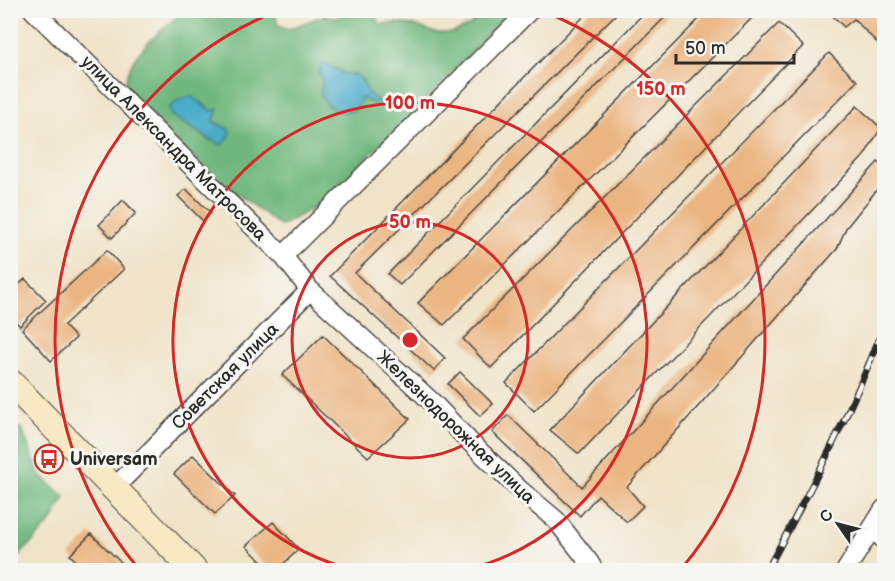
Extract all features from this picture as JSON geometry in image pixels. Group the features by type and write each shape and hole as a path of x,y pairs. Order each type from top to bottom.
{"street":[{"name":"улица Александра Матросова","path":"33,10 283,256 310,290"},
{"path":"283,256 530,10"},
{"name":"Советская улица","path":"114,488 310,290"},
{"name":"Железнодорожная улица","path":"310,290 433,403 520,490 556,520 594,570"},
{"path":"10,382 194,570"},
{"path":"846,570 885,508"}],"lane":[{"path":"870,532 885,546"}],"green space":[{"path":"184,11 276,11 277,24 289,29 324,15 338,18 341,11 374,11 380,24 397,23 417,26 435,33 452,33 469,26 485,11 511,11 486,35 459,67 320,204 281,226 234,192 183,148 126,89 127,78 137,56 156,35","holes":["328,65 344,74 356,75 363,81 368,93 380,103 372,103 362,98 354,111 334,109 328,105 322,92 322,83","201,102 216,115 213,122 220,124 210,141 188,124 171,115"]},
{"path":"11,425 22,429 40,475 65,497 52,521 11,563"}],"water":[{"path":"323,64 344,74 356,75 363,81 368,93 380,103 372,103 362,98 354,111 343,112 327,105 321,95 322,77 318,72"},
{"path":"191,96 211,111 218,109 213,122 229,129 230,136 222,145 171,115 169,108 177,101"}],"building":[{"path":"590,10 620,10 355,273 445,358 434,371 330,276"},
{"path":"647,10 672,10 400,285 388,274"},
{"path":"708,10 760,10 444,325 418,303"},
{"path":"827,10 884,10 884,50 854,19 844,27"},
{"path":"779,23 803,46 491,368 463,339"},
{"path":"829,53 857,81 534,411 506,383"},
{"path":"857,106 881,128 864,156 579,454 550,430"},
{"path":"878,162 884,167 884,181 846,228 837,249 627,487 643,506 627,522 598,495 580,516 492,432 508,415 582,487"},
{"path":"186,189 211,213 203,221 178,196"},
{"path":"123,200 136,213 112,238 99,225"},
{"path":"107,250 124,269 64,325 76,338 51,361 22,329"},
{"path":"25,279 46,300 20,326 10,316 10,293"},
{"path":"323,335 410,419 368,457 282,375"},
{"path":"460,372 493,404 480,416 448,384"},
{"path":"193,455 235,496 215,514 174,474"},
{"path":"273,522 299,549 277,570 270,570 246,546"},
{"path":"91,534 129,570 86,570 70,555"}],"railway":[{"path":"767,570 830,450 884,326"}],"place":[{"name":"Universam","path":"49,459"}]}
